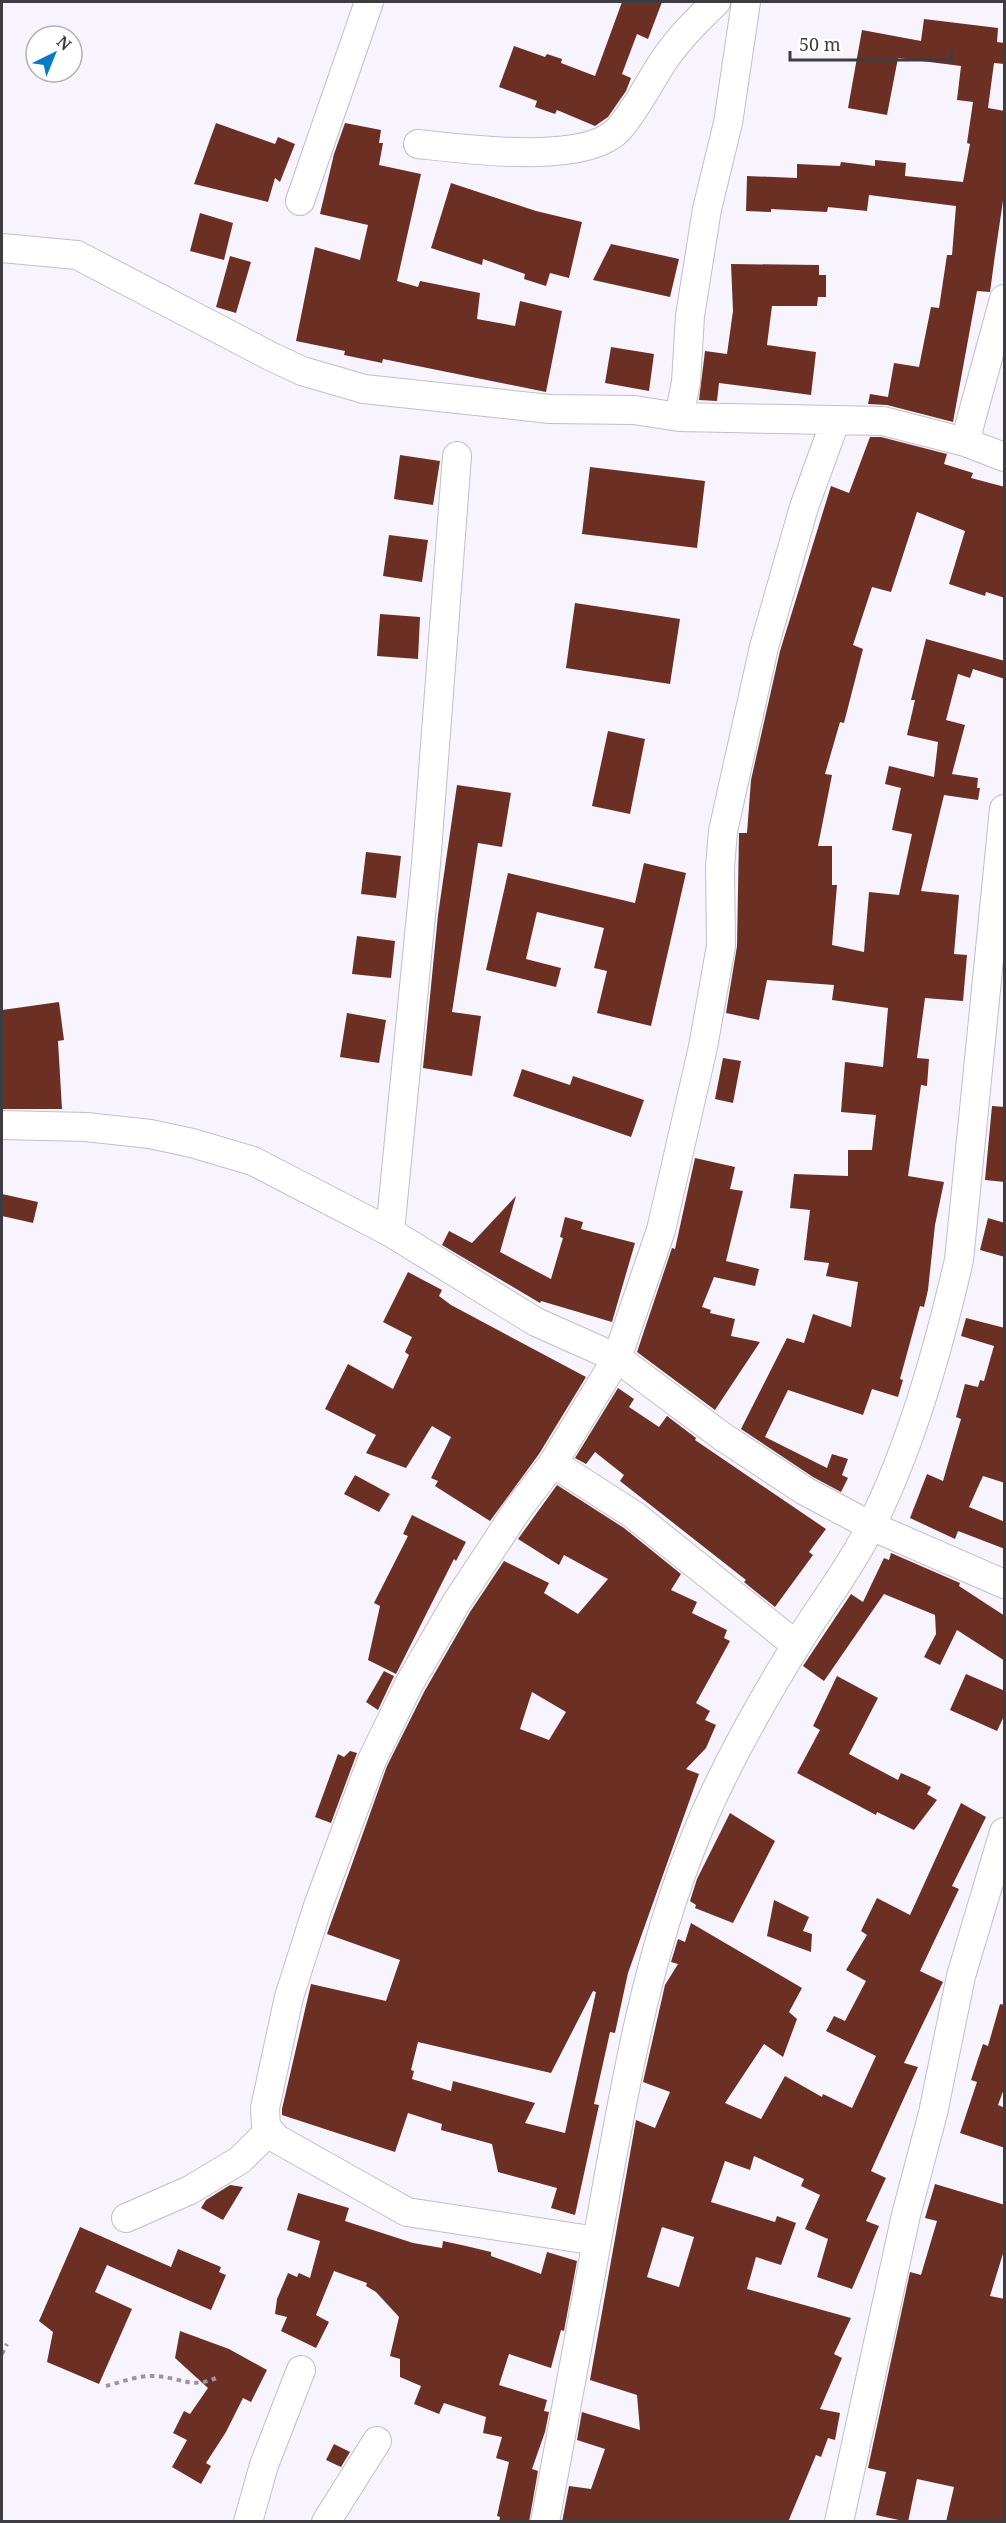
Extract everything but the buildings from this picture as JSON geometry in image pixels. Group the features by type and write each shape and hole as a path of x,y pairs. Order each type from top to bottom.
{"street":[{"path":"300,201 369,2"},
{"path":"418,144 486,151 566,151 598,143 617,131 665,58 716,2"},
{"path":"679,417 686,382 690,316 706,219 728,123 746,2"},
{"path":"2,248 77,255 270,356 335,382 455,401 550,409 634,410 679,417 835,422 883,421 964,442 1005,457"},
{"path":"964,442 1005,299"},
{"path":"597,2241 407,2212 277,2139 269,2131 265,2108 290,1997 318,1906 372,1760 409,1684 456,1604 518,1509 553,1463 617,1358 661,1230 703,1047 721,946 720,868 723,831 764,647 804,507 835,422"},
{"path":"390,1233 426,864 457,456"},
{"path":"545,2522 620,2110 650,1973 679,1879 717,1791 796,1646 849,1565 871,1526 926,1381 959,1260 1005,808"},
{"path":"2,1125 86,1127 150,1134 192,1143 253,1161 390,1233 536,1322 617,1358 723,1437 805,1491 871,1526 1005,1584"},
{"path":"553,1463 634,1515 796,1646"},
{"path":"839,2522 906,2215 933,2113 961,1976 1005,1832"},
{"path":"126,2218 190,2190 240,2160 269,2131"},
{"path":"248,2522 264,2464 301,2370"},
{"path":"326,2522 377,2441"}],"path":[{"path":"2,2354 8,2343"},
{"path":"106,2386 156,2376 185,2383 208,2383 220,2376"}]}
